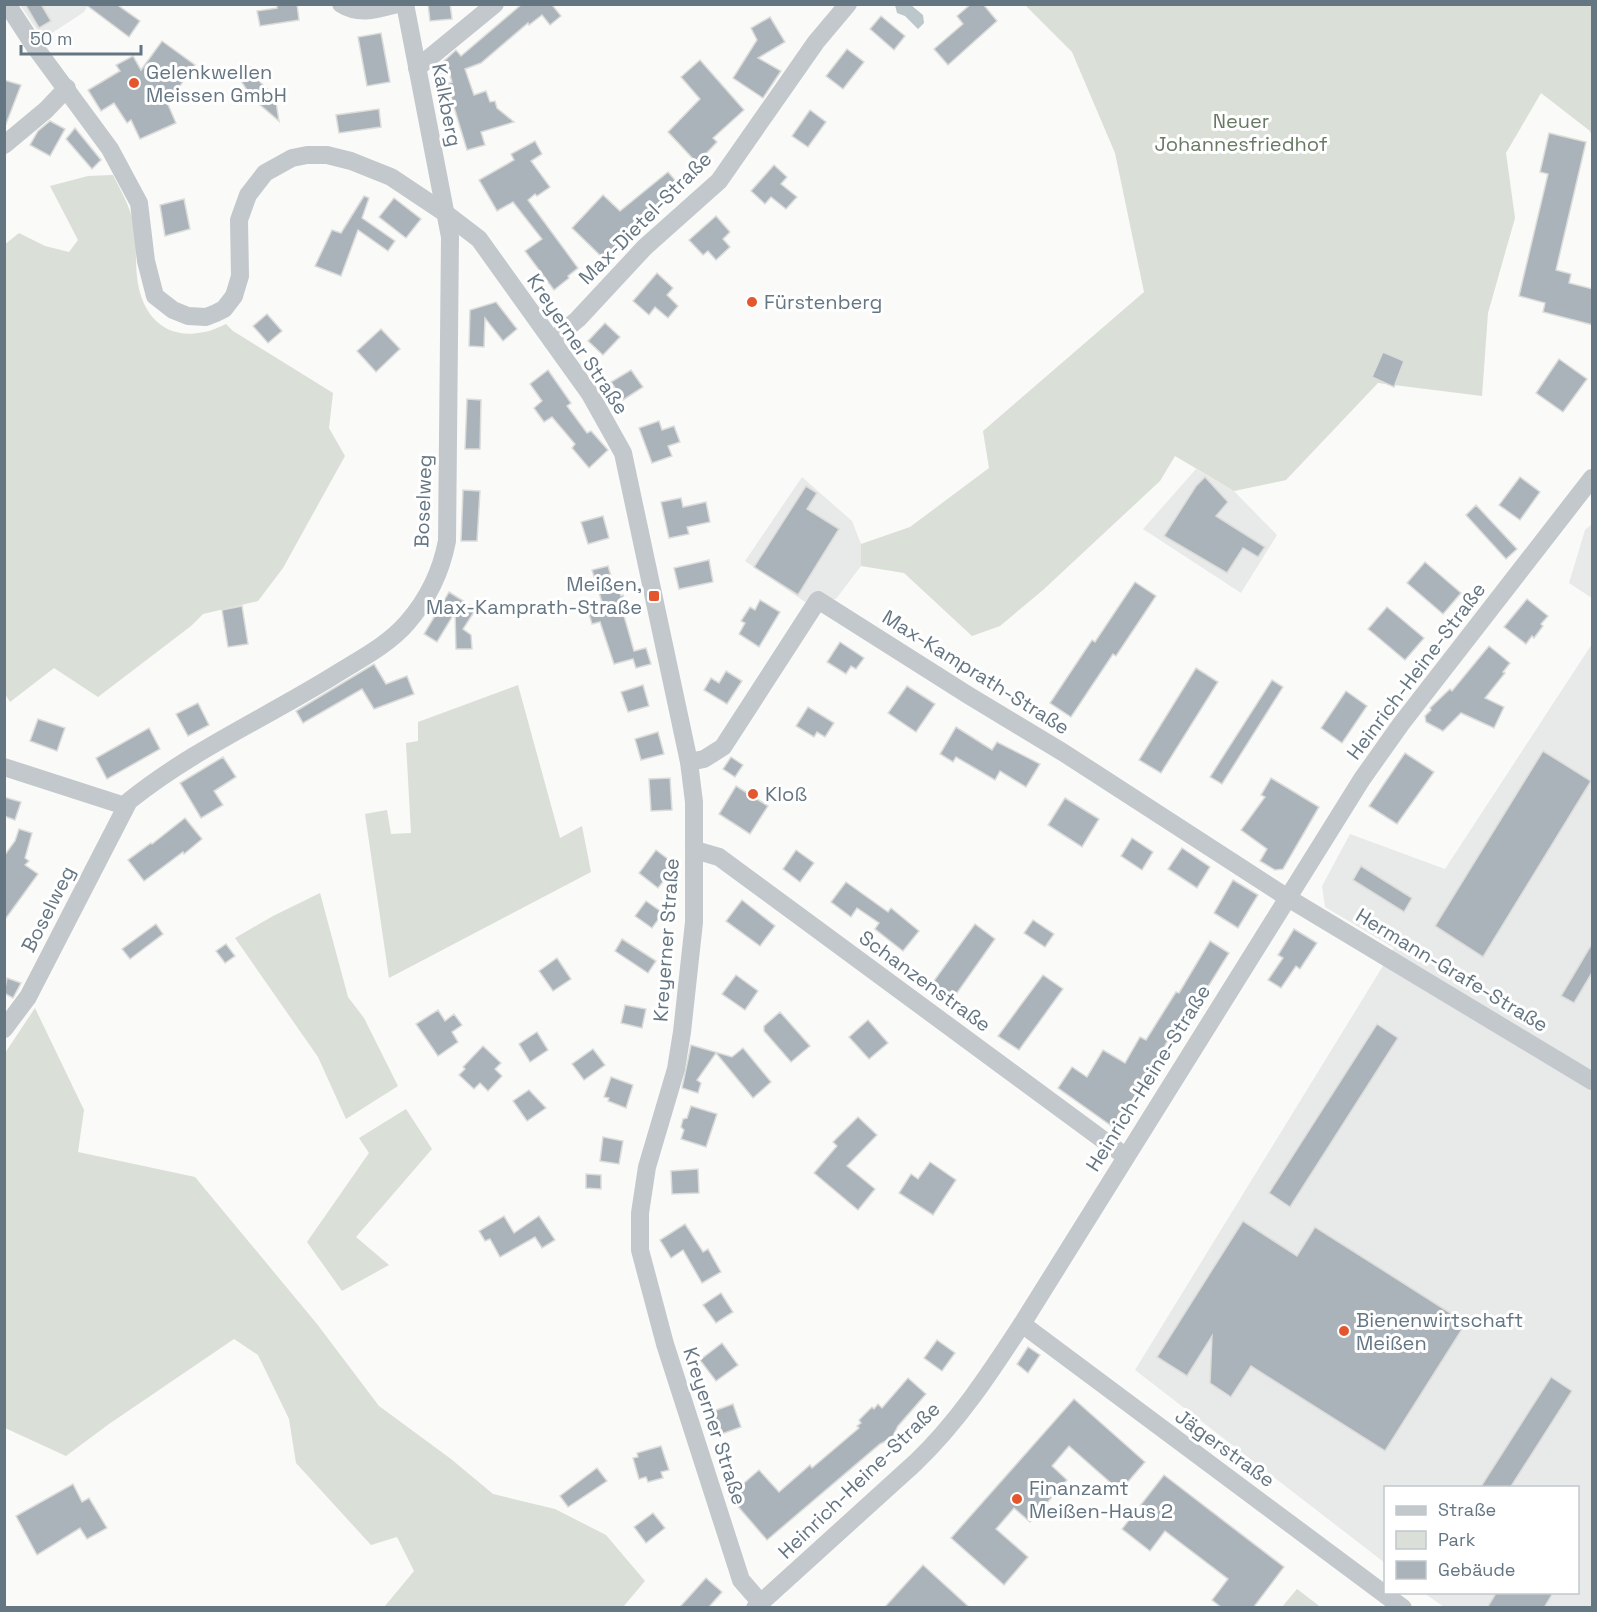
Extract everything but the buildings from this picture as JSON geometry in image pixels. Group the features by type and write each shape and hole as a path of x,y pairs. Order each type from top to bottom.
{"street":[{"name":"Kreyerner Straße","path":"7,4 35,47 110,149 139,202 146,261 155,296 173,310 188,316 206,317 224,309 234,296 240,276 239,220 248,195 265,173 292,158 307,155 327,155 351,161 391,177 445,213 478,239 590,394 622,453 689,762 694,802 694,922 682,1032 675,1068 647,1167 640,1213 640,1250 665,1344 741,1580 759,1606"},
{"path":"341,4 354,11 366,11 397,4"},
{"name":"Kalkberg","path":"405,4 445,213"},
{"path":"417,68 495,4"},
{"name":"Max-Dietel-Straße","path":"552,341 578,319 645,247 718,181 816,42 848,4"},
{"path":"4,145 46,110 67,88"},
{"name":"Boselweg","path":"4,1029 28,997 125,806 147,787 184,762 313,689 379,648 405,624 434,583 447,541 450,237 445,213"},
{"name":"Heinrich-Heine-Straße","path":"759,1606 939,1441 993,1368 1362,779 1401,724 1593,478"},
{"name":"Max-Kamprath-Straße","path":"689,762 704,759 723,747 818,600 968,696 1064,753 1288,898"},
{"path":"4,767 125,806"},
{"name":"Schanzenstraße","path":"695,850 719,857 1125,1156"},
{"name":"Hermann-Grafe-Straße","path":"1288,898 1593,1081"},
{"name":"Jägerstraße","path":"1022,1324 1402,1608"}],"shaded area":[{"path":"20,5 88,5 84,12 43,39"},
{"path":"895,5 911,5 923,15 924,23 918,29 905,16 897,13"},
{"path":"1196,469 1234,491 1277,535 1241,593 1143,529"},
{"path":"802,477 852,521 861,544 861,566 836,599 805,602 745,561"},
{"path":"1592,524 1592,598 1569,583 1585,530"},
{"path":"1592,644 1592,1607 1444,1607 1425,1594 1579,1594 1579,1486 1384,1486 1384,1562 1135,1370 1394,948 1325,907 1322,886 1350,834 1445,869"}],"green space":[{"name":"Neuer Johannesfriedhof","path":"1025,5 1592,5 1592,137 1590,131 1541,93 1506,153 1515,218 1488,313 1482,396 1378,383 1286,480 1234,491 1175,456 1160,481 1043,590 1000,626 972,636 904,573 861,566 861,544 910,527 989,468 983,431 1144,292 1115,153 1072,52"},
{"path":"113,175 133,219 139,290 149,313 166,328 190,334 215,329 226,324 233,331 333,393 329,428 345,456 283,568 258,601 203,614 191,626 98,697 54,668 10,702 5,694 4,245 19,233 45,246 69,252 78,240 50,186 88,176"},
{"path":"518,685 560,838 582,826 591,872 389,978 365,814 387,810 391,834 411,833 406,743 418,741 418,722"},
{"path":"320,893 348,997 364,1018 398,1086 346,1119 318,1057 235,938"},
{"path":"35,1008 84,1110 78,1152 195,1177 317,1324 379,1406 451,1459 493,1494 555,1509 606,1535 645,1581 623,1607 380,1607 385,1606 414,1571 397,1537 371,1545 296,1463 289,1419 258,1355 234,1339 66,1456 5,1428 5,1053"},
{"path":"406,1109 432,1149 356,1237 389,1265 342,1291 307,1242 369,1153 359,1138"},
{"path":"1297,1589 1318,1605 1319,1607 1282,1607"}],"place":[{"name":"Gelenkwellen Meissen GmbH","path":"134,83"},
{"name":"Fürstenberg","path":"752,302"},
{"name":"Meißen, Max-Kamprath-Straße","path":"654,596"},
{"name":"Kloß","path":"753,794"},
{"name":"Bienenwirtschaft Meißen","path":"1344,1331"},
{"name":"Finanzamt Meißen-Haus 2","path":"1017,1499"}]}
